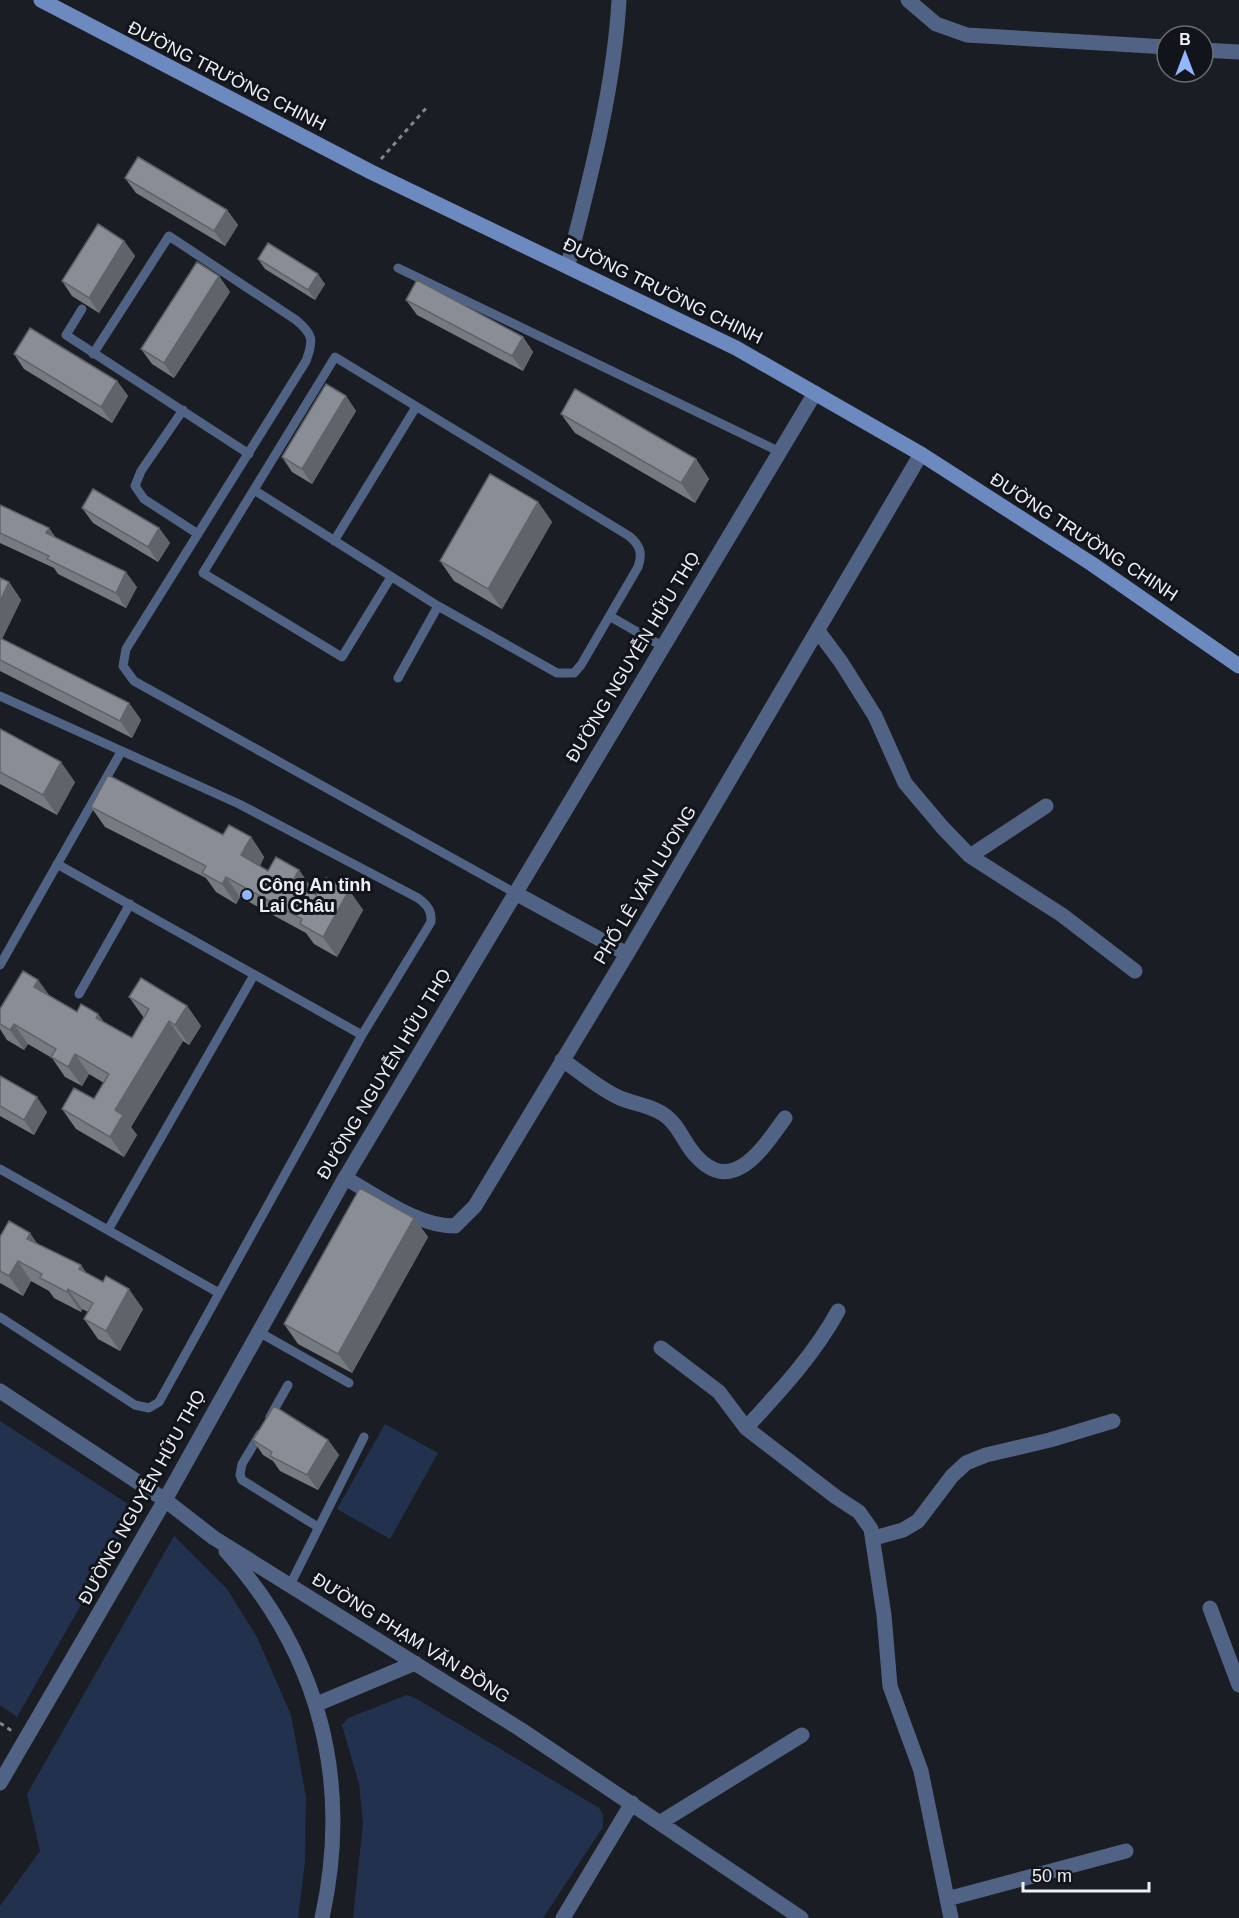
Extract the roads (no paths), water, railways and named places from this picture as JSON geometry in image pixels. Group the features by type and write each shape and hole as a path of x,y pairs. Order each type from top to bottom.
{"main road":[{"name":"ĐƯỜNG TRƯỜNG CHINH","path":"41,0 371,172 736,348 921,454 1092,564 1239,666"}],"street":[{"path":"568,265 591,171 610,74 619,0"},
{"path":"908,0 936,24 967,35 1155,46"},
{"path":"1215,51 1239,52"},
{"name":"ĐƯỜNG NGUYỄN HỮU THỌ","path":"0,1783 165,1500 257,1330 345,1178 815,393"},
{"name":"PHỐ LÊ VĂN LƯƠNG","path":"345,1178 430,1222 455,1226 475,1206 627,954 921,454"},
{"path":"818,631 841,662 875,717 911,793 970,856 1062,915 1135,971"},
{"path":"970,856 1046,806"},
{"path":"515,893 627,954"},
{"path":"562,1060 620,1098 664,1114 673,1122 697,1157 714,1169 736,1170 748,1164 785,1118"},
{"path":"746,1428 800,1369 826,1333 838,1311"},
{"path":"661,1348 719,1392 746,1428 836,1497 860,1512 874,1538 892,1698 921,1772 951,1918"},
{"name":"ĐƯỜNG PHẠM VĂN ĐỒNG","path":"0,1391 165,1500 214,1538 633,1803 801,1918"},
{"path":"874,1538 903,1530 918,1521 952,1476 974,1459 1113,1421"},
{"path":"214,1538 248,1575 276,1615 299,1658 317,1704 334,1797 333,1859 322,1918"},
{"path":"1210,1608 1239,1685"},
{"path":"317,1704 415,1663"},
{"path":"661,1822 802,1735"},
{"path":"570,1916 633,1803"},
{"path":"947,1899 1126,1851"}],"lane":[{"path":"93,354 169,236 279,308 312,335 313,343 306,361 126,649 123,666 134,681 515,893"},
{"path":"398,268 780,452"},
{"path":"82,309 66,335 249,454"},
{"path":"254,490 438,606 545,667 566,675 574,673 581,665 611,617 641,559 638,543 335,357 203,573 342,657 391,577"},
{"path":"334,541 416,406"},
{"path":"183,410 141,471 135,486 144,499 198,534"},
{"path":"398,678 438,606"},
{"path":"611,617 662,646"},
{"path":"0,696 239,804 371,872 427,904 431,914 431,922 362,1035 159,1402 149,1408 135,1405 0,1317"},
{"path":"0,965 122,752"},
{"path":"57,864 362,1035"},
{"path":"79,994 130,904"},
{"path":"108,1230 254,975"},
{"path":"0,1169 219,1293"},
{"path":"257,1330 349,1383"},
{"path":"288,1385 242,1464 240,1475 248,1485 318,1527"},
{"path":"290,1585 364,1437"}],"place":[{"name":"Công An tỉnh Lai Châu","path":"247,895"}]}
